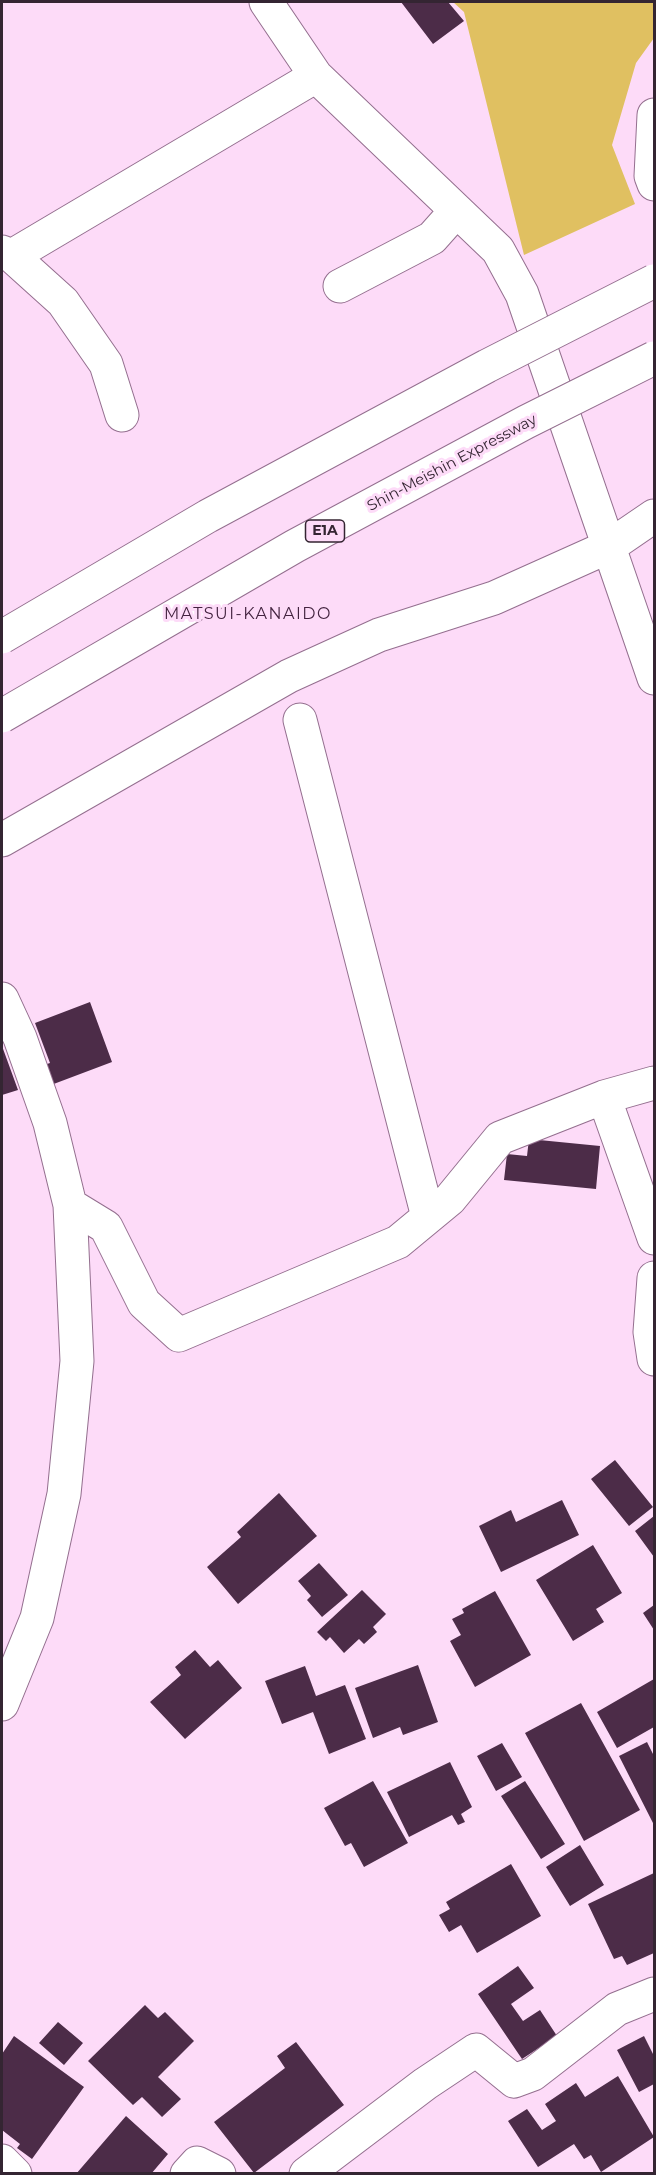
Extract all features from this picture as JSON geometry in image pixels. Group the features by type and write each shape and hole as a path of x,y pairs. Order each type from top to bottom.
{"main road":[{"path":"266,2 316,76 498,250 522,294 654,678"},
{"path":"122,415 106,364 63,302 7,254 316,76"},
{"path":"654,115 651,176 654,184"},
{"path":"340,286 432,238 456,211"},
{"path":"2,637 208,516 487,366 654,281"},
{"name":"Shin-Meishin Expressway","path":"2,716 295,546 526,422 654,358"},
{"path":"2,840 289,676 379,635 494,598 610,546 654,516"},
{"path":"300,720 428,1217"},
{"path":"2,999 20,1038 50,1123 70,1205 76,1361 64,1494 38,1618 2,1704"},
{"path":"70,1205 106,1227 144,1303 179,1335 398,1242 450,1199 500,1138 604,1097 654,1083"},
{"path":"604,1097 654,1238"},
{"path":"654,1278 650,1332 654,1359"},
{"path":"306,2174 425,2084 476,2050 514,2081 533,2074 617,2008 654,1994"},
{"path":"2,2161 15,2174"},
{"path":"187,2174 197,2163 219,2174"}],"shaded area":[{"path":"453,2 654,2 654,38 636,63 612,145 635,204 524,255 464,12"}],"building":[{"path":"401,2 448,2 464,21 433,44"},
{"path":"90,1002 112,1062 51,1085 44,1065 50,1063 35,1023"},
{"path":"2,1046 18,1090 2,1095"},
{"path":"529,1139 600,1146 596,1189 504,1180 507,1154 527,1156"},
{"path":"615,1460 653,1507 629,1526 591,1479"},
{"path":"279,1493 317,1536 238,1604 207,1567 241,1537 237,1532"},
{"path":"562,1500 579,1535 501,1572 479,1526 511,1510 516,1522"},
{"path":"654,1516 654,1557 635,1531"},
{"path":"593,1545 622,1593 596,1609 604,1622 573,1641 536,1580"},
{"path":"319,1563 348,1595 322,1617 307,1600 311,1596 298,1581"},
{"path":"362,1590 386,1614 373,1627 377,1632 364,1644 359,1639 344,1653 330,1637 326,1641 317,1632"},
{"path":"495,1591 531,1655 475,1687 450,1641 461,1635 452,1619 464,1613 462,1609"},
{"path":"654,1605 654,1630 643,1613"},
{"path":"195,1650 210,1667 218,1660 242,1688 185,1739 150,1702 181,1675 175,1667"},
{"path":"418,1665 438,1722 403,1735 400,1727 373,1738 355,1688"},
{"path":"305,1666 316,1696 345,1685 366,1739 329,1754 313,1712 282,1724 265,1681"},
{"path":"654,1679 654,1727 617,1748 597,1712"},
{"path":"581,1703 640,1810 584,1841 525,1733"},
{"path":"647,1742 654,1756 654,1825 619,1756"},
{"path":"502,1743 522,1777 496,1791 477,1756"},
{"path":"450,1762 472,1807 461,1814 465,1822 458,1825 452,1815 409,1837 387,1792"},
{"path":"373,1781 408,1843 364,1867 351,1843 345,1846 324,1808"},
{"path":"525,1781 565,1844 541,1859 501,1796"},
{"path":"580,1845 604,1885 570,1906 546,1867"},
{"path":"511,1864 541,1916 477,1953 461,1925 449,1932 439,1915 450,1909 446,1902"},
{"path":"654,1873 654,1953 627,1965 622,1956 614,1959 588,1904"},
{"path":"518,1966 534,1988 511,2004 523,2021 540,2010 557,2036 522,2059 478,1994"},
{"path":"145,2005 158,2018 165,2012 194,2041 158,2077 181,2099 162,2117 142,2097 133,2105 88,2061"},
{"path":"58,2022 83,2043 64,2065 39,2043"},
{"path":"14,2036 84,2087 32,2159 17,2148 20,2144 2,2130 2,2054"},
{"path":"644,2036 654,2056 654,2084 639,2092 617,2050"},
{"path":"296,2042 344,2105 254,2173 214,2122 285,2068 277,2056"},
{"path":"618,2076 654,2137 601,2172 591,2155 584,2159 574,2144 538,2167 508,2121 527,2109 542,2130 556,2121 545,2104 576,2083 585,2097"},
{"path":"126,2116 168,2154 151,2174 76,2174"}],"district":[{"name":"MATSUI-KANAIDO","path":"248,614"}]}
